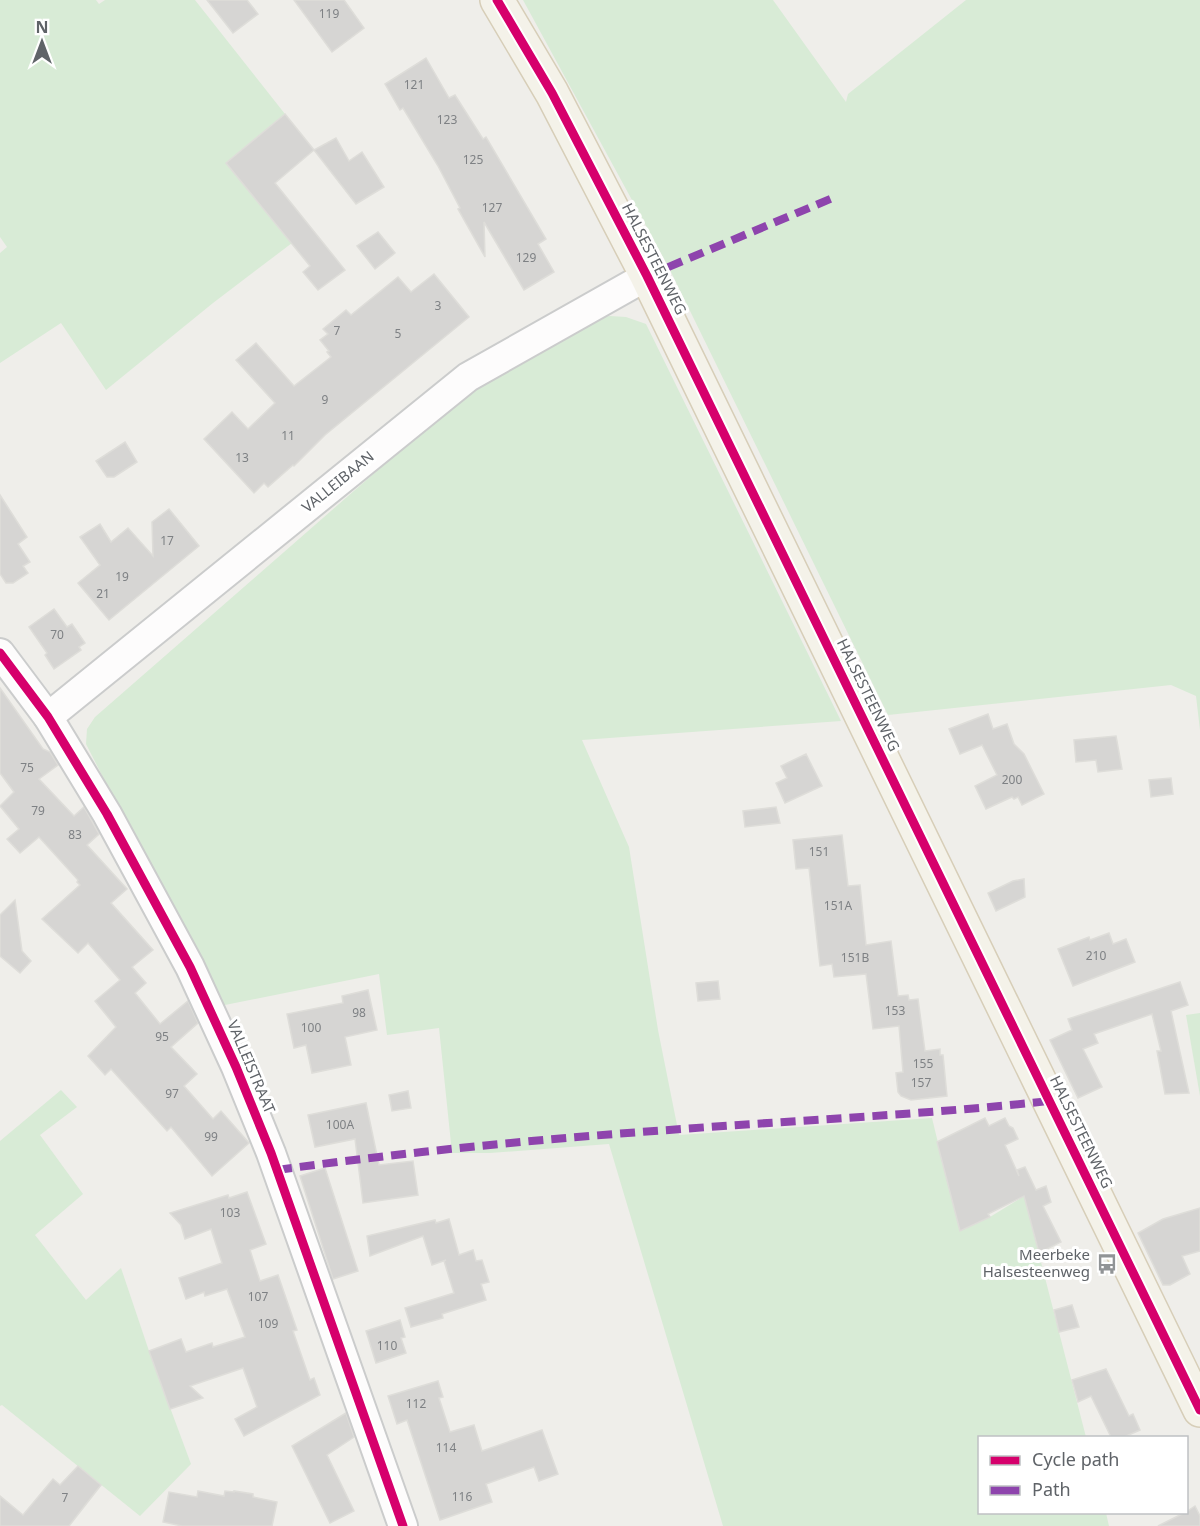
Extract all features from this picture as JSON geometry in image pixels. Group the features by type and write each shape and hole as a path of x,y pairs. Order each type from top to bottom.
{"main road":[{"name":"HALSESTEENWEG","path":"497,0 552,93 646,276 1200,1410"}],"street":[{"name":"VALLEIBAAN","path":"48,717 468,377 646,276"},
{"name":"VALLEISTRAAT","path":"0,653 48,717 107,814 190,967 236,1067 271,1152 401,1525"}],"green space":[{"path":"0,0 96,0 99,4 105,0 195,0 285,114 226,163 292,243 213,303 106,390 61,323 0,363 0,253 7,247 0,237"},
{"path":"523,0 773,0 846,102 848,94 966,0 1200,0 1200,730 1196,696 1171,685 888,715 669,268"},
{"path":"626,317 646,324 841,721 582,740 629,847 658,1030 679,1135 932,1118 940,1151 990,1217 1024,1196 1086,1436 978,1436 978,1514 1106,1514 1109,1526 723,1526 609,1144 490,1153 452,1153 439,1028 387,1035 379,974 220,1006 86,744 87,729 95,717 481,380 594,318"},
{"path":"1200,1013 1200,1096 1186,1015"},
{"path":"61,1090 77,1107 40,1135 83,1194 35,1235 86,1300 121,1268 191,1464 140,1516 2,1405 0,1406 0,1141"}],"building":[{"path":"207,0 247,0 258,14 233,33"},
{"path":"294,0 344,0 364,28 332,52"},
{"path":"426,58 449,98 455,95 483,139 486,137 546,239 538,244 554,272 524,290 484,222 485,257 458,209 460,208 438,166 403,108 400,110 385,84"},
{"path":"285,114 314,150 275,183 345,270 318,290 303,272 310,266 226,163"},
{"path":"336,138 349,161 362,152 384,187 356,204 314,150"},
{"path":"378,232 395,253 375,269 357,246"},
{"path":"434,274 469,317 325,435 294,466 268,487 264,483 254,493 204,439 232,412 248,429 275,403 236,360 256,343 294,386 331,357 320,340 328,334 323,329 346,310 351,315 398,277 411,292"},
{"path":"125,442 137,462 114,477 107,477 96,461"},
{"path":"0,495 27,537 18,544 30,562 23,566 28,573 13,583 6,583 0,574"},
{"path":"169,509 199,546 109,620 78,583 100,565 80,537 100,524 111,542 128,528 153,556 152,522"},
{"path":"54,609 67,627 72,624 85,643 79,647 81,650 54,669 45,655 47,653 29,627"},
{"path":"0,688 43,749 50,752 58,765 39,779 74,816 84,807 99,834 87,845 127,889 111,903 153,950 132,967 146,983 135,993 160,1024 188,1001 198,1023 171,1047 197,1074 184,1086 213,1119 221,1111 249,1143 212,1176 171,1127 167,1131 111,1069 105,1075 88,1056 116,1027 95,1001 120,980 88,943 78,953 42,919 80,885 78,880 39,837 20,853 7,839 19,829 0,806 14,792 0,773"},
{"path":"988,714 993,729 1007,724 1014,744 1024,754 1044,794 1022,805 1018,797 1014,799 1012,797 986,809 975,786 997,775 982,745 960,754 949,729"},
{"path":"1116,736 1122,769 1098,772 1096,760 1076,762 1074,740"},
{"path":"806,754 822,786 785,803 776,783 787,778 781,766"},
{"path":"1171,778 1173,794 1151,797 1149,780"},
{"path":"776,807 780,823 745,827 743,811"},
{"path":"842,835 848,886 860,885 866,945 891,941 898,996 908,995 909,1000 918,999 925,1051 940,1049 940,1055 943,1055 947,1096 911,1100 901,1096 898,1092 896,1073 903,1072 899,1026 873,1029 866,974 834,977 832,964 820,966 809,868 796,869 793,840"},
{"path":"1024,879 1025,897 996,911 988,893 1013,881"},
{"path":"15,900 22,951 31,961 20,973 0,956 0,915"},
{"path":"1109,933 1113,944 1126,939 1135,962 1073,986 1058,949 1089,937 1090,940"},
{"path":"718,981 720,999 698,1001 696,983"},
{"path":"1180,982 1188,1005 1171,1011 1189,1093 1165,1094 1157,1051 1161,1051 1152,1014 1094,1034 1098,1043 1083,1049 1102,1087 1078,1098 1050,1040 1072,1030 1068,1019"},
{"path":"368,990 377,1030 345,1037 351,1065 312,1073 306,1045 294,1048 287,1014 343,1003 342,996"},
{"path":"408,1091 411,1108 392,1111 389,1095"},
{"path":"366,1103 379,1165 413,1161 418,1195 363,1203 355,1139 315,1147 308,1115"},
{"path":"985,1118 989,1126 1005,1118 1009,1126 1013,1128 1018,1139 1005,1145 1019,1176 1017,1170 1025,1167 1036,1190 1046,1186 1051,1202 1043,1206 1061,1242 1039,1253 1024,1196 988,1214 990,1217 960,1231 937,1142"},
{"path":"325,1168 358,1271 333,1279 300,1176"},
{"path":"247,1192 266,1244 250,1250 260,1281 278,1275 297,1330 293,1331 310,1380 314,1378 320,1395 244,1436 235,1419 257,1407 243,1368 190,1386 203,1398 170,1409 149,1351 181,1339 186,1352 212,1343 213,1347 245,1337 227,1289 205,1296 204,1292 186,1299 179,1278 222,1263 211,1229 185,1239 181,1225 170,1213 228,1195 229,1198"},
{"path":"1200,1208 1200,1251 1182,1256 1190,1274 1170,1285 1163,1285 1138,1233 1163,1219"},
{"path":"449,1219 459,1255 473,1250 476,1261 482,1260 489,1282 481,1284 486,1300 442,1314 443,1318 411,1327 405,1308 454,1293 444,1261 446,1260 432,1265 423,1236 370,1256 367,1236 435,1220 436,1223"},
{"path":"1072,1305 1079,1327 1059,1332 1054,1310"},
{"path":"400,1320 405,1337 401,1338 406,1353 376,1363 366,1331"},
{"path":"1106,1369 1129,1416 1133,1414 1140,1430 1126,1436 1111,1436 1091,1396 1078,1402 1072,1380"},
{"path":"438,1381 443,1397 439,1398 450,1432 474,1425 482,1451 542,1430 558,1474 539,1481 534,1467 486,1484 492,1502 440,1520 407,1420 397,1424 388,1396"},
{"path":"346,1413 354,1437 327,1455 354,1511 330,1523 292,1446"},
{"path":"78,1466 101,1485 69,1526 0,1526 0,1496 23,1515 53,1479 60,1485"},
{"path":"198,1491 224,1496 225,1491 234,1491 253,1494 253,1497 277,1502 272,1526 182,1526 163,1522 169,1492 197,1497"},
{"path":"1195,1506 1200,1516 1200,1526 1158,1526 1182,1514 1188,1514 1188,1511"}],"marked path":[{"path":"647,276 835,197"},
{"path":"277,1170 522,1142 1049,1101"}],"cycle path":[{"path":"497,0 552,93 647,276 1200,1410"},
{"path":"0,653 48,717 107,814 190,967 236,1067 271,1153 403,1526"}],"place":[{"name":"Meerbeke Halsesteenweg","path":"1107,1264"}]}
